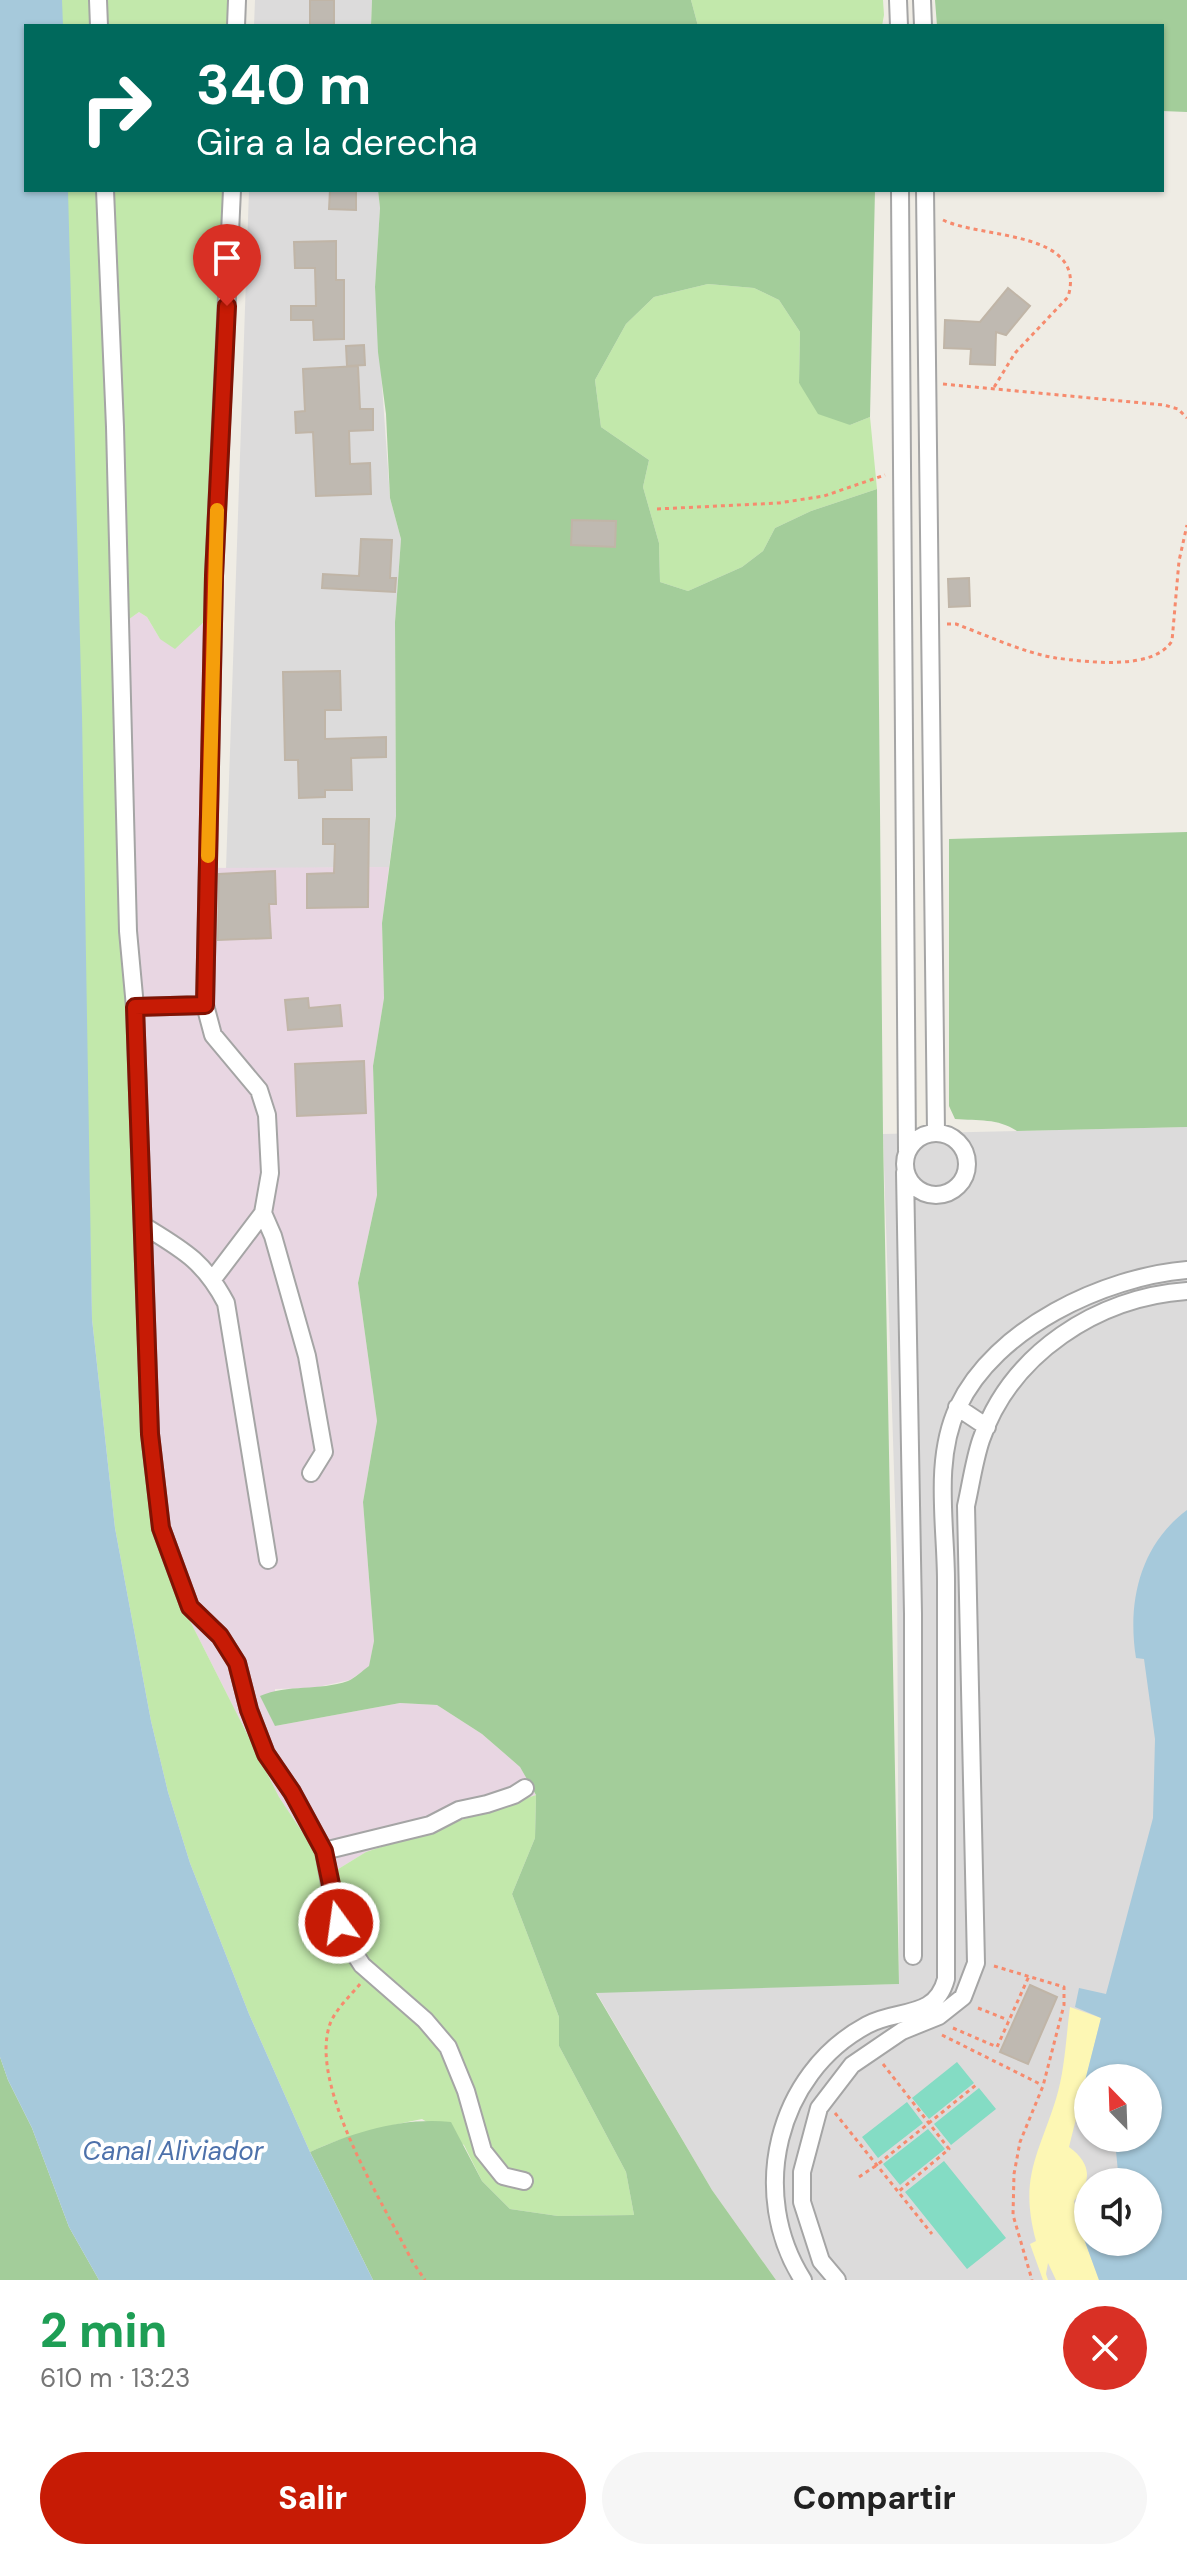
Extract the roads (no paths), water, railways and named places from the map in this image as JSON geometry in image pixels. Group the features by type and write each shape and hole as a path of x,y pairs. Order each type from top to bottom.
{"street":[{"path":"98,0 99,24"},
{"path":"236,24 237,0"},
{"path":"898,0 899,24"},
{"path":"922,0 923,24"},
{"path":"105,192 128,931 135,1007 150,1434 161,1528 190,1607 220,1636 237,1663 249,1710 266,1754 292,1792 324,1851 334,1906 345,1939 362,1965 425,2020 448,2047 466,2091 483,2151 503,2176 524,2181"},
{"path":"213,1279 263,1213 270,1173 267,1115 259,1090 213,1035 205,1005 214,576 232,192"},
{"path":"900,192 905,1172 913,1614 913,1956"},
{"path":"925,192 936,1132"},
{"path":"900,213 925,212"},
{"path":"903,624 930,624"},
{"path":"135,1007 205,1005"},
{"path":"905,1172 909,1182 926,1194 948,1193 963,1180 967,1160 964,1150 950,1136 936,1132 921,1136 907,1151"},
{"path":"263,1213 273,1236 307,1356 324,1452 311,1473"},
{"path":"144,1226 188,1253 213,1279 226,1303 268,1560"},
{"path":"803,2280 790,2260 781,2237 776,2204 776,2160 783,2125 803,2083 828,2051 868,2024 925,2008 940,1997 946,1979 944,1492 946,1446 957,1407 980,1372 1020,1334 1078,1299 1137,1278 1187,1270"},
{"path":"837,2280 821,2261 802,2202 802,2172 819,2108 852,2065 902,2031 949,2019 963,1997 976,1963 966,1506 981,1440 1000,1400 1035,1356 1075,1325 1112,1306 1154,1293 1187,1291"},
{"path":"1003,1350 1022,1372"},
{"path":"957,1407 987,1427"},
{"path":"324,1851 430,1825 459,1810 487,1804 525,1788"}],"water":[{"name":"Canal Aliviador","path":"0,0 62,0 63,24 24,24 24,192 68,192 82,715 92,1319 115,1528 151,1721 168,1792 190,1863 249,2014 310,2152 373,2280 99,2280 69,2227 32,2128 0,2057"},
{"path":"1187,1510 1187,2280 1099,2280 1090,2256 1162,2256 1162,2168 1118,2168 1116,2152 1162,2152 1162,2064 1089,2064 1101,2018 1075,2007 1079,1988 1106,1994 1153,1818 1155,1739 1144,1659 1136,1658 1134,1616 1140,1576 1158,1540"}]}
